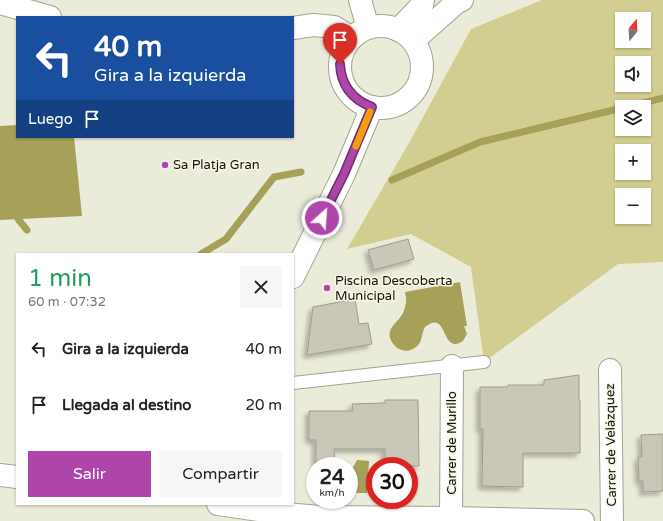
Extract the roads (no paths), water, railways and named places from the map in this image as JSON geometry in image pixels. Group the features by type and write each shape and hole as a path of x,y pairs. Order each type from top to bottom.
{"street":[{"path":"360,0 360,33"},
{"path":"406,36 422,5 423,0"},
{"path":"406,36 462,0"},
{"path":"0,3 46,16"},
{"path":"294,28 314,25 334,27 360,33"},
{"path":"378,26 388,27 406,36 419,51 422,62 422,73 418,84 412,93 404,101 394,106 383,108 372,107 355,98 348,91 341,73 340,64 342,54 346,46 360,33 378,26"},
{"path":"294,275 344,174 372,107"},
{"name":"Carrer de Murillo","path":"451,519 452,366"},
{"name":"Carrer de Velázquez","path":"610,370 612,521"},
{"path":"0,475 16,477"},
{"path":"225,505 319,517 583,521"}],"lane":[{"path":"294,383 484,362"}],"waterway":[{"path":"651,101 663,98"},
{"path":"392,180 480,142 615,110"},
{"path":"203,253 226,239 274,177 301,172"},
{"path":"18,219 27,230"}],"place":[{"name":"Sa Platja Gran","path":"165,165"},
{"name":"Piscina Descoberta Municipal","path":"327,288"}]}
